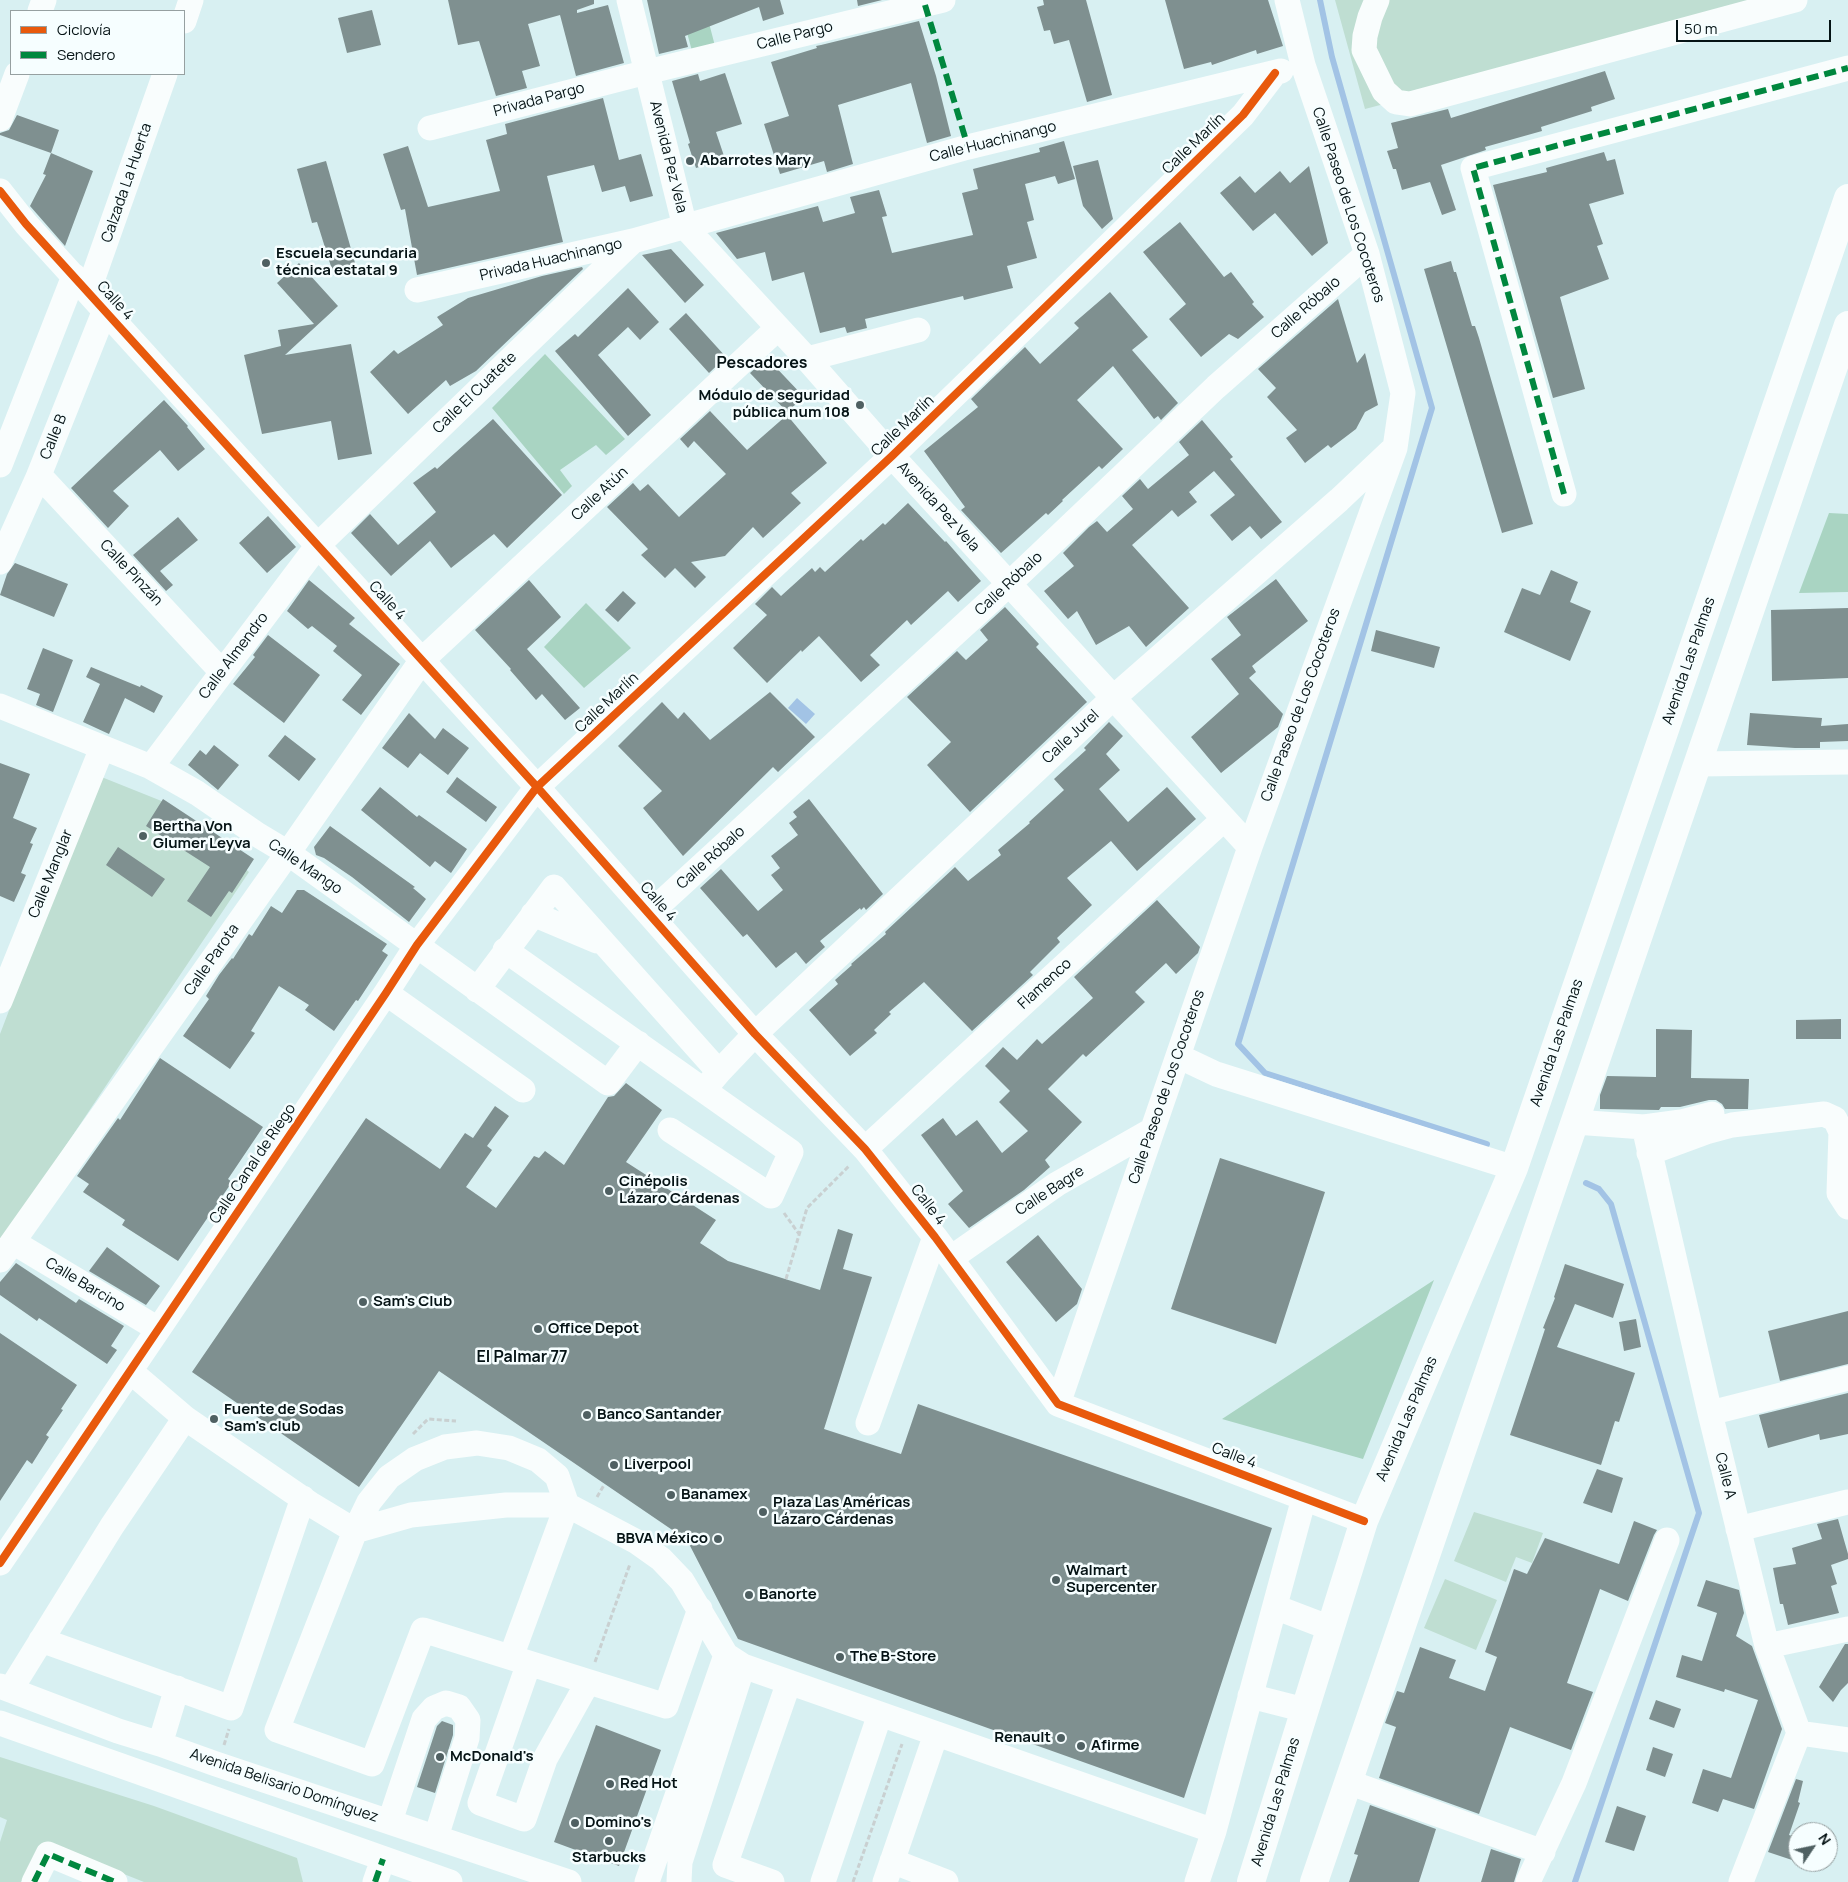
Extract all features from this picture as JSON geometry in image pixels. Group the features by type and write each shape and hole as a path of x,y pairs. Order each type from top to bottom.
{"main road":[{"name":"Avenida Las Palmas","path":"1251,1882 1364,1521 1514,1168 1848,198"},
{"path":"1314,1882 1848,325"}],"street":[{"path":"185,18 191,0"},
{"name":"Avenida Pez Vela","path":"629,0 685,226 808,359 892,456 1250,847"},
{"name":"Calle Pargo","path":"647,72 943,0"},
{"name":"Calle Paseo de Los Cocoteros","path":"1058,1404 1250,847 1395,448 1403,393 1367,254 1303,65 1287,0"},
{"path":"1377,0 1365,36 1364,50 1384,92 1396,102 1410,104 1795,0"},
{"name":"Calle Huachinango","path":"685,226 968,147 1303,65"},
{"path":"1564,494 1473,168 1848,68"},
{"name":"Privada Pargo","path":"430,128 647,72"},
{"name":"Calle Marlín","path":"537,787 892,456 1243,116 1275,73"},
{"path":"0,119 17,75"},
{"name":"Calzada La Huerta","path":"0,465 81,284 165,75"},
{"name":"Calle 4","path":"0,191 26,224 537,787 755,1034 865,1149 951,1258 1058,1404 1364,1521"},
{"name":"Privada Huachinango","path":"417,290 633,241 685,226"},
{"name":"Calle El Cuatete","path":"318,545 633,241"},
{"name":"Calle Róbalo","path":"650,913 1009,584 1216,388 1367,254"},
{"name":"Calle B","path":"0,562 7,527 39,475 105,310"},
{"name":"Calle Atún","path":"422,660 778,328"},
{"path":"808,359 918,330"},
{"name":"Calle Jurel","path":"712,1081 755,1034 1113,698 1339,500 1395,448"},
{"name":"Calle Pinzán","path":"39,475 222,672"},
{"name":"Calle Almendro","path":"151,767 318,545"},
{"name":"Calle Parota","path":"6,1251 288,853 422,660"},
{"name":"Calle Mango","path":"0,706 151,767 197,793 288,853 608,1083 638,1043"},
{"name":"Calle Manglar","path":"0,1001 102,748"},
{"path":"1698,764 1848,762"},
{"name":"Calle Canal de Riego","path":"0,1563 416,945 537,787"},
{"name":"Flamenco","path":"865,1149 1224,819"},
{"path":"477,990 554,887 604,943 712,1081 791,1152 771,1196 670,1130"},
{"path":"533,914 604,943"},
{"path":"506,950 638,1043 712,1081"},
{"path":"386,992 523,1090"},
{"path":"1178,1056 1216,1074 1514,1168"},
{"path":"1575,1122 1644,1127 1681,1122 1709,1114 1752,1112 1826,1100 1842,1105 1848,1110"},
{"path":"1650,1152 1732,1125 1824,1114 1835,1120 1841,1132 1840,1193 1848,1208"},
{"name":"Calle A","path":"1644,1127 1710,1413 1767,1646 1799,1733"},
{"name":"Calle Bagre","path":"951,1258 1057,1184 1152,1130"},
{"path":"868,1423 935,1237"},
{"name":"Calle Barcino","path":"6,1251 158,1329"},
{"path":"130,1371 184,1418 302,1498 355,1531 412,1515 506,1505 567,1505 637,1542 662,1559 682,1581 735,1660 789,1682 1214,1832"},
{"path":"1710,1413 1848,1378"},
{"path":"5,1688 41,1640 112,1526 184,1418"},
{"path":"588,1682 545,1759 524,1819 480,1802 520,1660 567,1505 557,1476 538,1460 509,1448 477,1443 445,1447 415,1458 389,1477 369,1502 355,1531 277,1730 372,1764 423,1630 520,1660 588,1682 666,1706 700,1609"},
{"path":"41,1640 231,1708 302,1498"},
{"path":"1197,1882 1214,1832 1304,1498"},
{"path":"1738,1529 1848,1502"},
{"path":"1348,1782 1539,1872 1666,1540"},
{"path":"1274,1607 1330,1628"},
{"path":"1767,1646 1848,1630"},
{"path":"647,1882 735,1660"},
{"path":"679,1882 680,1862 735,1660"},
{"path":"772,1882 725,1865 789,1682"},
{"name":"Avenida Belisario Domínguez","path":"5,1688 118,1731 569,1882"},
{"path":"160,1744 177,1688"},
{"path":"1250,1696 1305,1710"},
{"path":"390,1821 424,1719 434,1708 446,1703 459,1707 468,1720 467,1738 436,1836"},
{"path":"823,1882 880,1714"},
{"path":"0,1723 379,1870 450,1882"},
{"path":"1741,1882 1799,1733 1848,1740"},
{"path":"934,1880 889,1872 936,1734"},
{"path":"34,1882 48,1854 115,1882"}],"path":[{"path":"786,1279 808,1208 865,1149"},
{"path":"588,1682 637,1542"},
{"path":"854,1882 909,1724"}],"green space":[{"path":"678,0 703,0 715,46 692,51"},
{"path":"1335,0 1782,0 1365,109"},
{"path":"545,354 625,439 606,455 596,445 560,470 572,486 564,494 492,408"},
{"path":"1829,513 1848,514 1848,592 1799,593"},
{"path":"586,603 631,648 584,688 544,647"},
{"path":"99,776 164,802 249,872 0,1244 0,1034"},
{"path":"1434,1280 1363,1459 1222,1419"},
{"path":"1474,1512 1543,1533 1532,1563 1516,1557 1506,1582 1454,1561"},
{"path":"1445,1579 1497,1600 1476,1650 1424,1628"},
{"path":"0,1757 154,1806 297,1858 303,1882 144,1882 48,1844 21,1882 0,1882 0,1842 7,1820 0,1817"}],"water":[{"path":"797,698 815,714 806,724 788,708"}],"building":[{"path":"448,0 594,0 594,4 577,10 577,13 608,5 624,63 576,76 560,15 528,24 540,66 522,71 527,88 496,96 479,41 458,45"},
{"path":"647,0 780,0 784,14 763,21 759,7 685,36 688,47 659,54"},
{"path":"857,0 882,0 858,6"},
{"path":"1043,0 1086,0 1112,95 1087,102 1069,40 1054,44 1050,30 1044,31 1037,7 1044,5"},
{"path":"1165,0 1268,0 1283,46 1257,54 1256,50 1212,65 1211,62 1184,69"},
{"path":"372,10 381,45 347,53 338,18"},
{"path":"919,21 936,76 951,136 927,143 911,83 838,105 853,164 827,172 824,161 780,174 764,124 789,116 771,62 817,48 816,46"},
{"path":"1605,71 1615,99 1591,107 1592,111 1541,127 1542,131 1485,147 1486,150 1441,165 1456,210 1442,215 1430,182 1402,190 1396,169 1393,169 1387,151 1398,148 1391,123 1448,109 1451,118"},
{"path":"725,73 742,124 716,132 725,159 696,168 672,81 698,74 700,81"},
{"path":"603,98 619,160 641,154 653,196 630,202 625,186 602,192 594,165 547,176 563,242 417,275 405,209 401,210 383,154 408,146 428,207 500,191 486,140 507,134 505,124"},
{"path":"17,115 59,130 51,153 0,135 0,133 9,130"},
{"path":"1064,141 1075,179 1058,184 1055,176 1025,184 1034,220 1027,222 1037,258 1007,266 1013,288 964,300 963,296 865,319 867,328 847,333 845,327 820,333 804,272 772,281 765,252 737,259 716,233 818,206 823,222 855,213 850,197 879,190 887,216 882,217 892,253 973,235 962,193 978,189 973,169 1040,152 1039,148"},
{"path":"1604,152 1607,161 1615,159 1624,194 1589,204 1603,244 1597,246 1609,279 1560,297 1585,389 1553,398 1493,185 1547,172 1546,168"},
{"path":"51,153 93,171 65,246 30,206 46,175 43,174"},
{"path":"1098,160 1113,219 1102,229 1083,206 1073,166"},
{"path":"326,161 357,270 334,276 317,222 312,223 297,169"},
{"path":"1309,166 1328,243 1312,256 1275,213 1253,231 1220,193 1240,176 1255,193 1280,171 1290,183"},
{"path":"1180,222 1224,277 1231,272 1254,302 1252,304 1264,317 1238,339 1229,334 1201,357 1169,319 1186,304 1143,252"},
{"path":"671,249 704,285 685,303 642,255"},
{"path":"1451,261 1472,326 1475,326 1479,338 1533,524 1502,533 1424,269"},
{"path":"299,263 338,306 285,355 351,344 372,454 338,460 331,421 262,434 244,355 281,346 278,330 314,324 277,283"},
{"path":"582,267 583,269 476,371 450,386 446,380 408,414 370,372 394,350 398,354 443,325 437,317 468,298 542,276"},
{"path":"628,288 659,322 640,340 628,327 598,355 651,415 628,436 555,351 575,334 578,337"},
{"path":"1110,292 1148,337 1132,350 1178,403 1161,420 1158,416 1154,419 1113,366 1077,400 1123,449 1102,469 1099,466 1048,515 1046,513 1001,553 961,510 965,507 924,451 978,407 971,399 1025,347 1040,364 1079,328 1074,323"},
{"path":"1338,299 1357,363 1365,353 1378,405 1365,412 1356,429 1331,448 1328,445 1305,463 1286,438 1297,430 1267,397 1276,388 1258,369"},
{"path":"686,313 726,357 709,373 669,329"},
{"path":"767,358 804,397 787,412 750,373"},
{"path":"164,400 188,426 205,449 178,471 160,450 113,491 129,506 108,528 71,488"},
{"path":"710,411 747,450 787,415 827,463 791,493 801,503 763,538 753,527 725,556 691,562 706,577 695,588 675,568 665,578 641,555 648,549 607,507 633,483 640,491 648,484 679,517 726,474 694,441 688,448 680,439"},
{"path":"493,419 562,495 507,548 494,534 451,568 430,541 391,576 351,533 370,514 398,545 436,512 413,483 435,467 437,469"},
{"path":"1202,420 1233,457 1230,459 1282,522 1261,539 1250,526 1232,541 1210,515 1235,495 1214,471 1189,492 1197,502 1178,517 1172,510 1132,545 1189,608 1146,647 1129,626 1096,645 1077,611 1068,619 1044,591 1074,566 1063,553 1089,527 1097,521 1107,532 1133,509 1122,496 1140,479 1148,489 1189,455 1179,442"},
{"path":"908,503 946,541 981,581 958,602 948,591 911,625 907,620 870,655 880,665 861,682 819,636 802,652 801,650 767,683 733,648 767,615 755,604 772,587 781,596 812,568 815,572 820,567 825,572 861,539 863,541 883,523 885,525"},
{"path":"268,516 296,547 267,573 239,543"},
{"path":"178,517 198,540 160,571 173,585 166,591 133,555"},
{"path":"15,563 68,584 54,617 0,595 7,574"},
{"path":"1551,570 1578,582 1570,602 1591,611 1570,661 1504,632 1522,588 1540,595"},
{"path":"1276,579 1308,621 1252,666 1256,672 1249,678 1283,714 1278,727 1221,773 1191,737 1239,694 1211,659 1241,635 1227,617"},
{"path":"309,580 355,618 349,624 400,664 361,715 342,700 362,675 333,651 337,646 312,626 308,629 287,611"},
{"path":"529,580 561,617 527,649 580,708 565,720 542,694 536,700 511,669 475,630"},
{"path":"623,591 636,603 618,622 605,610"},
{"path":"1005,607 1039,644 1036,647 1087,702 970,812 927,765 951,742 907,697 957,651 966,660 988,640 980,630"},
{"path":"1848,608 1848,678 1772,681 1771,610"},
{"path":"1376,630 1440,647 1434,668 1371,651"},
{"path":"268,635 320,675 284,723 233,684 255,657 253,655"},
{"path":"43,648 73,660 53,712 36,705 40,694 27,689"},
{"path":"91,667 140,687 141,685 163,696 154,713 125,698 109,734 83,722 100,684 86,677"},
{"path":"770,692 815,737 778,772 773,767 683,856 643,808 662,791 618,746 662,702 678,719 684,712 710,740"},
{"path":"409,713 435,739 443,728 469,748 448,775 420,753 408,768 382,748"},
{"path":"1750,713 1822,718 1821,726 1848,724 1848,741 1820,742 1820,748 1747,745"},
{"path":"1109,722 1123,736 1106,754 1120,770 1099,789 1128,822 1167,787 1196,819 1137,871 1111,841 1067,878 1092,905 1057,938 1060,942 1030,972 1033,975 972,1031 924,982 889,1012 891,1014 874,1030 877,1033 850,1056 809,1010 838,984 835,980 851,964 886,934 885,932 955,867 968,881 1001,855 998,850 1030,823 1064,790 1054,779 1086,750 1084,748"},
{"path":"285,735 316,759 299,781 268,756"},
{"path":"214,745 239,765 218,790 188,765 200,750 206,755"},
{"path":"0,763 30,774 13,818 37,828 30,843 33,844 21,873 26,875 14,902 0,896"},
{"path":"457,777 497,807 486,822 446,792"},
{"path":"380,787 417,817 419,815 467,849 451,873 435,861 430,867 361,810"},
{"path":"163,799 254,859 232,893 229,891 211,917 187,901 210,867 146,826"},
{"path":"809,799 883,894 866,910 864,907 861,910 860,908 820,941 825,947 806,964 796,952 776,968 747,934 743,937 700,888 721,869 758,911 783,890 771,875 780,868 771,856 798,835 789,823 797,817 793,812"},
{"path":"330,826 415,887 413,888 426,899 409,922 352,877 324,858 316,855 314,847"},
{"path":"118,847 165,879 152,897 106,865"},
{"path":"297,890 304,890 387,944 382,951 388,955 358,1001 356,1000 334,1031 305,1010 309,1005 279,986 251,1031 255,1033 230,1069 183,1036 209,999 206,996 219,975 233,959 249,934 252,936 271,906 282,913"},
{"path":"1157,900 1200,947 1198,953 1176,974 1166,963 1135,992 1145,1002 1086,1057 1083,1054 1048,1089 1082,1122 1045,1160 1050,1167 1024,1190 969,1228 948,1204 963,1191 921,1135 943,1118 956,1136 977,1120 1002,1153 1028,1131 999,1102 1010,1091 985,1066 1003,1047 1017,1060 1037,1039 1042,1044 1093,998 1074,977"},
{"path":"1841,1019 1841,1039 1796,1039 1796,1020"},
{"path":"1656,1029 1692,1030 1691,1078 1749,1079 1748,1109 1725,1109 1716,1100 1709,1100 1680,1107 1661,1107 1659,1110 1600,1109 1600,1095 1607,1076 1656,1077"},
{"path":"160,1058 263,1127 228,1179 232,1182 178,1261 122,1225 125,1220 83,1192 89,1184 77,1176 118,1118 120,1120"},
{"path":"626,1083 662,1110 626,1162 716,1220 700,1243 728,1261 820,1290 838,1229 853,1234 843,1269 872,1277 824,1429 901,1454 918,1404 1272,1528 1184,1798 738,1639 687,1540 439,1371 359,1487 192,1372 366,1118 440,1169 465,1133 473,1138 495,1106 509,1116 487,1146 492,1150 466,1187 496,1208 534,1156 539,1158 545,1151 564,1165 608,1097 614,1096"},
{"path":"1220,1158 1325,1192 1276,1344 1171,1309"},
{"path":"1038,1235 1082,1289 1077,1304 1056,1322 1006,1262"},
{"path":"107,1247 160,1286 146,1305 89,1271"},
{"path":"16,1263 76,1303 79,1299 124,1326 111,1346 117,1350 107,1364 39,1318 37,1321 0,1295 0,1282"},
{"path":"1565,1264 1624,1284 1613,1318 1575,1304 1557,1347 1635,1373 1619,1422 1615,1421 1601,1465 1510,1435"},
{"path":"1848,1311 1848,1364 1780,1381 1768,1331"},
{"path":"1636,1319 1641,1347 1624,1351 1619,1322"},
{"path":"0,1333 77,1385 46,1435 49,1437 32,1464 27,1460 0,1501"},
{"path":"1848,1393 1848,1434 1820,1440 1819,1434 1768,1448 1759,1415"},
{"path":"1597,1469 1623,1478 1612,1513 1583,1503"},
{"path":"1838,1519 1848,1554 1848,1559 1831,1565 1837,1584 1831,1586 1839,1613 1788,1625 1783,1604 1780,1604 1773,1568 1796,1564 1792,1548 1822,1539 1817,1524"},
{"path":"1634,1521 1657,1530 1628,1601 1600,1589 1567,1683 1593,1692 1571,1750 1510,1727 1479,1814 1379,1778 1396,1727 1385,1723 1397,1691 1404,1693 1420,1647 1456,1660 1449,1678 1485,1691 1497,1657 1485,1652 1514,1569 1527,1574 1545,1538 1619,1564"},
{"path":"1706,1580 1739,1590 1744,1613 1736,1636 1752,1646 1782,1729 1754,1809 1723,1799 1718,1812 1692,1803 1703,1769 1731,1778 1758,1700 1725,1689 1724,1692 1676,1677 1682,1655 1702,1661 1717,1613 1697,1606"},
{"path":"1845,1644 1848,1644 1848,1683 1833,1702 1819,1687"},
{"path":"1656,1700 1681,1709 1674,1728 1649,1719"},
{"name":"McDonald's","path":"442,1721 453,1725 453,1735 435,1793 417,1787 437,1726"},
{"path":"596,1725 661,1750 619,1866 554,1842"},
{"path":"1653,1747 1673,1754 1665,1777 1646,1770"},
{"path":"1796,1779 1803,1781 1798,1802 1800,1803 1793,1822 1788,1822 1788,1859 1768,1852"},
{"path":"1370,1805 1436,1829 1419,1882 1349,1882 1358,1855 1354,1854"},
{"path":"1617,1806 1646,1816 1634,1851 1605,1842"},
{"path":"1491,1849 1521,1859 1514,1882 1481,1882"}],"waterway":[{"path":"1320,0 1332,57 1432,408 1238,1044 1265,1073 1487,1144"},
{"path":"1575,1882 1699,1513 1611,1204 1599,1189 1586,1183"}],"marked path":[{"path":"925,5 968,147"},
{"path":"1564,494 1473,168 1848,68"},
{"path":"34,1882 48,1854 115,1882"},
{"path":"375,1882 383,1859"}],"cycle path":[{"path":"0,1563 417,945 537,787 892,456 1243,115 1275,73"},
{"path":"0,191 26,224 537,787 755,1034 865,1149 935,1237 1058,1404 1364,1521"}],"place":[{"name":"Abarrotes Mary","path":"690,161"},
{"name":"Escuela secundaria técnica estatal 9","path":"266,263"},
{"name":"Módulo de seguridad pública num 108","path":"860,405"},
{"name":"Bertha Von Glumer Leyva","path":"143,836"},
{"name":"Cinépolis Lázaro Cárdenas","path":"609,1191"},
{"name":"Sam's Club","path":"363,1302"},
{"name":"Office Depot","path":"538,1329"},
{"name":"Banco Santander","path":"587,1415"},
{"name":"Fuente de Sodas Sam's club","path":"214,1419"},
{"name":"Liverpool","path":"614,1465"},
{"name":"Banamex","path":"671,1495"},
{"name":"Plaza Las Américas Lázaro Cárdenas","path":"763,1512"},
{"name":"BBVA México","path":"718,1539"},
{"name":"Walmart Supercenter","path":"1056,1580"},
{"name":"Banorte","path":"749,1595"},
{"name":"The B-Store","path":"840,1657"},
{"name":"Renault","path":"1061,1738"},
{"name":"Afirme","path":"1081,1746"},
{"name":"McDonald's","path":"440,1757"},
{"name":"Red Hot","path":"610,1784"},
{"name":"Domino's","path":"575,1823"},
{"name":"Starbucks","path":"609,1841"}],"district":[{"name":"Pescadores","path":"762,364"},
{"name":"El Palmar 77","path":"522,1358"}]}
